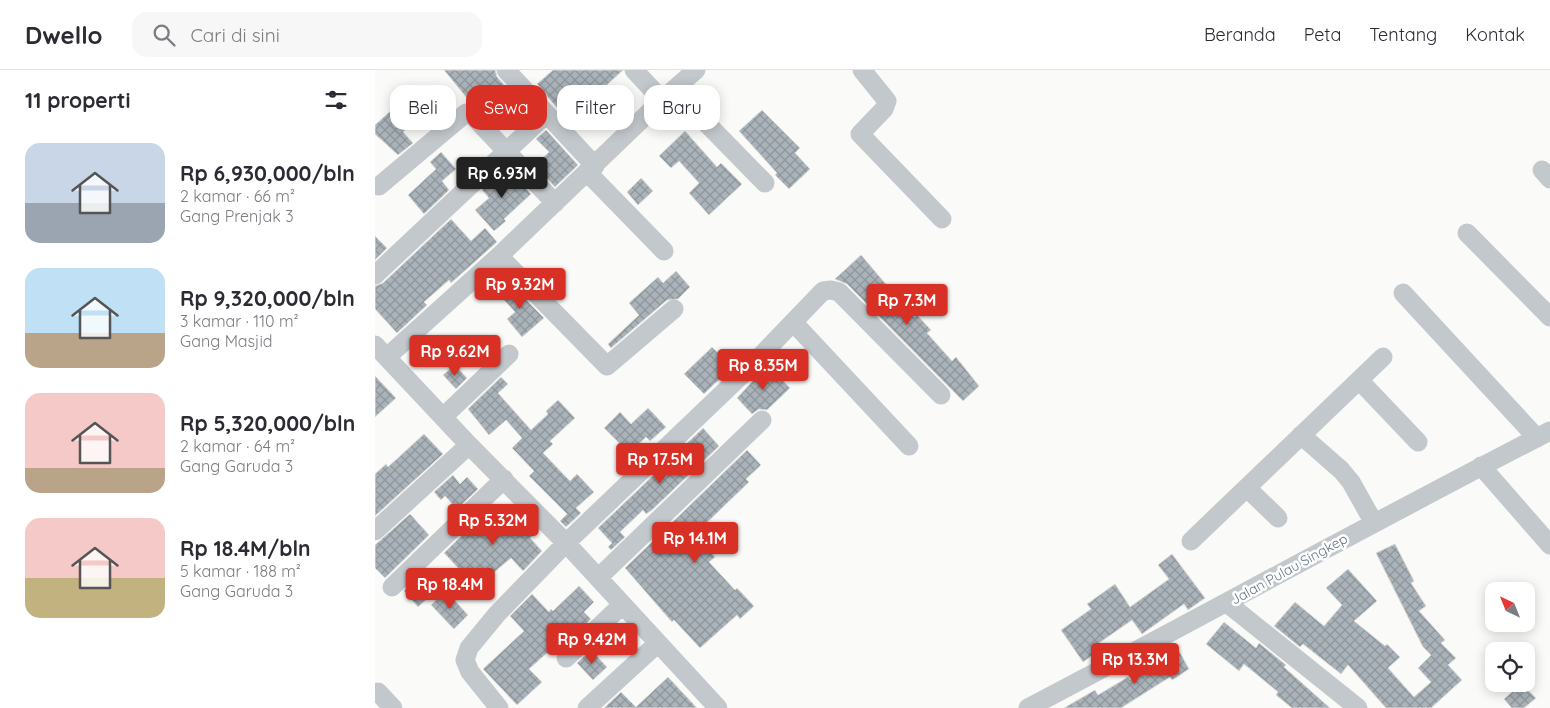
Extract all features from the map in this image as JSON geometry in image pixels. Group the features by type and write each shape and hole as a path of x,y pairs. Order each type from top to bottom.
{"street":[{"path":"506,70 591,170 664,251"},
{"path":"634,70 654,85"},
{"path":"679,85 696,70"},
{"path":"862,70 887,101 883,109 860,134 942,219"},
{"path":"379,186 466,114 473,116 555,203"},
{"path":"644,118 499,256 379,349 469,445 505,479 566,543 717,708"},
{"path":"375,275 529,130"},
{"path":"707,130 765,183"},
{"path":"1467,233 1550,317"},
{"path":"499,256 607,366 674,309"},
{"path":"499,708 470,672 465,655 469,648 497,614 566,543 739,377 823,291 839,292 941,395"},
{"path":"1403,293 1543,435"},
{"path":"793,322 909,446"},
{"path":"443,417 509,354"},
{"path":"1191,541 1383,357"},
{"path":"1359,380 1417,442"},
{"path":"597,578 762,420"},
{"path":"1301,435 1345,476 1374,523"},
{"name":"Jalan Pulau Singkep","path":"1028,708 1481,466 1543,435"},
{"path":"375,531 469,445"},
{"path":"1481,466 1550,545"},
{"path":"392,586 505,479"},
{"path":"1247,488 1278,518"},
{"path":"1227,603 1358,708"},
{"path":"566,658 622,605"},
{"path":"587,708 657,644"},
{"path":"378,692 393,708"}],"building":[{"path":"444,70 495,70 497,77 504,85 466,85 466,97"},
{"path":"553,70 623,70 607,85 557,85 557,108 547,96 547,85 537,84"},
{"path":"762,110 800,148 795,153 810,169 789,189 739,131"},
{"path":"390,111 390,130 405,130 403,132 413,143 398,155 375,134 375,125"},
{"path":"546,130 578,165 555,187 535,165 549,152 536,139"},
{"path":"685,131 717,167 721,163 742,184 709,215 689,193 699,183 679,161 671,168 659,156"},
{"path":"441,152 456,169 442,181 449,190 424,214 408,195 436,169 430,162"},
{"path":"506,167 531,194 494,231 475,210 489,198 482,190"},
{"path":"641,178 653,191 638,205 627,192"},
{"path":"451,219 471,241 485,228 497,242 451,283 449,280 424,302 427,305 397,333 375,309 375,286 383,283"},
{"path":"375,236 387,248 375,260"},
{"path":"861,255 914,317 917,315 931,330 927,333 952,361 956,357 979,386 963,401 847,284 835,279"},
{"path":"676,271 690,287 678,299 667,300 611,348 608,344 639,315 629,303 658,277 663,283"},
{"path":"508,281 544,318 522,337 507,319 515,312 496,291"},
{"path":"712,347 732,367 704,394 684,374"},
{"path":"455,365 467,378 456,389 443,375"},
{"path":"768,365 790,388 767,410 759,409 752,414 737,398"},
{"path":"375,376 396,398 375,417"},
{"path":"501,377 508,384 498,393 531,430 548,414 546,411 558,400 575,418 550,441 553,444 543,453 570,481 577,474 594,492 576,508 581,513 566,527 560,521 567,514 529,476 534,471 512,448 522,438 506,420 489,435 468,409"},
{"path":"648,408 666,427 650,441 646,437 629,453 604,428 620,412 631,424"},
{"path":"703,428 719,446 652,510 646,514 643,510 620,532 625,537 611,550 608,547 612,543 598,528"},
{"path":"424,434 443,454 375,516 375,474 386,464 388,467"},
{"path":"747,450 761,465 746,479 749,482 695,534 715,557 709,562 735,590 737,588 754,606 740,619 737,615 700,648 674,620 672,622 625,568"},
{"path":"453,475 460,484 467,477 478,489 457,509 445,496 441,500 434,492"},
{"path":"491,507 497,513 500,510 508,519 512,516 532,536 530,538 542,551 523,571 511,558 479,585 466,571 463,573 444,553"},
{"path":"410,514 429,535 385,578 375,568 375,545"},
{"path":"1395,544 1414,581 1411,583 1426,606 1419,611 1445,640 1441,643 1456,658 1448,665 1462,680 1431,708 1386,708 1348,665 1341,674 1303,644 1300,647 1274,626 1295,602 1324,626 1342,605 1326,588 1348,569 1377,601 1354,621 1385,646 1387,644 1400,657 1388,668 1414,697 1431,682 1418,668 1431,655 1423,647 1376,553"},
{"path":"1172,554 1205,598 1188,610 1184,604 1142,634 1132,620 1099,643 1103,648 1083,662 1061,630 1091,609 1087,604 1115,584 1130,607 1169,579 1158,565"},
{"path":"416,579 431,595 418,607 404,591"},
{"path":"579,586 594,602 584,612 591,619 577,632 571,626 546,650 548,652 529,669 542,682 517,705 483,669 524,631 510,616 532,594 549,612 551,609 553,611"},
{"path":"446,591 468,615 454,629 431,605"},
{"path":"1224,622 1256,648 1259,643 1286,665 1284,667 1330,708 1292,708 1276,695 1278,692 1244,664 1239,671 1206,644"},
{"path":"1178,649 1189,669 1172,680 1170,677 1121,708 1064,708 1095,690 1098,695 1128,677 1130,680"},
{"path":"591,650 607,667 593,680 577,663"},
{"path":"668,677 697,708 604,708 621,692 636,707"},
{"path":"1512,692 1530,692 1536,698 1524,708 1512,708 1504,699"}]}
